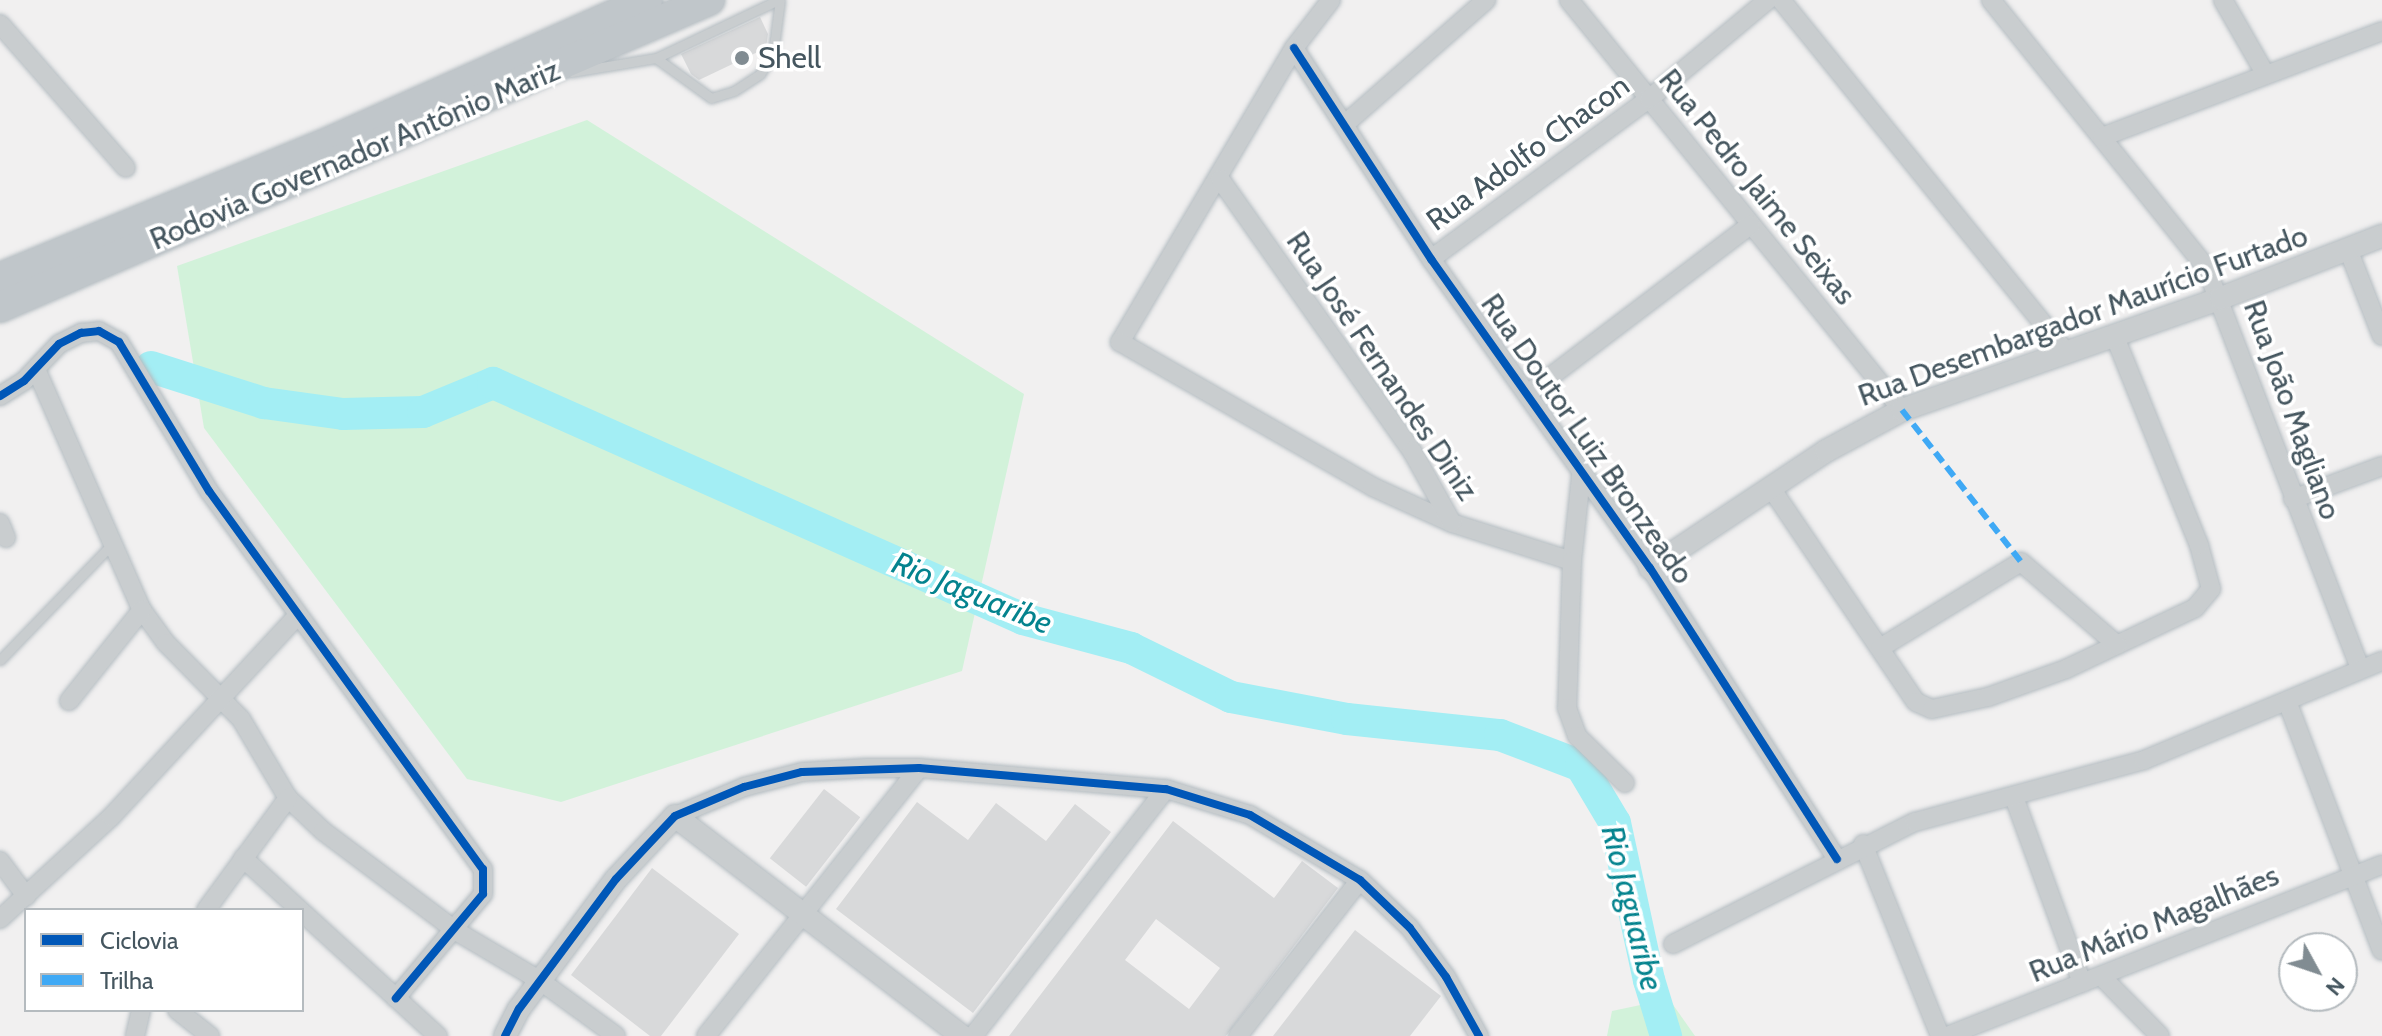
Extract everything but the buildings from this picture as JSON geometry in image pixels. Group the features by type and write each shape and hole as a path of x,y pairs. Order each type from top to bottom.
{"highway":[{"name":"Rodovia Governador Antônio Mariz","path":"0,278 332,141 647,0"},
{"name":"Rodovia Governador Antônio Mariz","path":"0,307 549,73 709,0"}],"street":[{"path":"1331,0 1294,48 1220,179 1120,342 1373,487 1452,523"},
{"path":"1345,124 1486,0"},
{"name":"Rua Pedro Jaime Seixas","path":"1569,0 1902,410"},
{"name":"Rua Adolfo Chacon","path":"1431,259 1649,99 1768,0"},
{"path":"1781,0 2064,349"},
{"name":"Rua João Magliano","path":"1991,0 2186,238 2221,298 2293,499 2360,669"},
{"path":"2223,0 2266,75"},
{"path":"0,24 126,168"},
{"path":"2102,137 2382,31"},
{"name":"Rua Doutor Luiz Bronzeado","path":"1294,48 1431,259 1582,467 1650,568 1837,859"},
{"name":"Rua José Fernandes Diniz","path":"1220,179 1412,451 1452,523 1572,561"},
{"path":"1529,393 1750,225"},
{"name":"Rua Desembargador Maurício Furtado","path":"1650,568 1862,428 2064,349 2221,298 2382,236"},
{"path":"2348,249 2382,336"},
{"path":"0,396 36,369 59,344 81,333 99,331 119,342 209,491 483,869 483,894 456,931 396,998"},
{"path":"1771,488 1910,694 1932,709 2032,684 2195,608 2211,589 2199,545 2114,335"},
{"path":"36,369 110,546 142,610 166,643 225,698 257,741 288,798 323,831 456,931 539,980 616,1036"},
{"path":"2293,499 2382,466"},
{"path":"1582,467 1572,561 1569,720 1577,736 1625,783"},
{"path":"1880,648 2021,562 2117,645"},
{"path":"69,701 142,610"},
{"path":"0,919 111,817 225,698 297,616"},
{"path":"1673,944 1863,844 1915,822 2144,760 2382,661"},
{"path":"2287,701 2382,951"},
{"path":"706,1036 919,768"},
{"path":"505,1036 539,980 616,879 675,816 744,787 802,772 919,768 1166,789 1250,815 1360,880 1410,928 1446,977 1479,1036"},
{"path":"973,1036 1166,789"},
{"path":"2014,797 2082,983"},
{"path":"207,908 288,798"},
{"path":"675,816 962,1036"},
{"path":"1863,844 1940,1036"},
{"path":"243,858 298,908"},
{"path":"0,861 26,896"},
{"name":"Rua Mário Magalhães","path":"1947,1036 2382,865"},
{"path":"1238,1036 1360,880"},
{"path":"304,914 438,1036"},
{"path":"2101,976 2160,1036"},
{"path":"135,1036 141,1012"},
{"path":"180,1012 210,1036"}],"lane":[{"path":"549,73 599,71 656,58 779,0"},
{"path":"656,58 711,98 734,91 760,74 773,53 779,0"},
{"path":"0,660 110,546"}],"green space":[{"path":"587,120 1024,394 962,671 561,802 467,779 204,428 177,266"},
{"path":"1669,999 1695,1036 1607,1036 1612,1011"}],"waterway":[{"name":"Rio Jaguaribe","path":"151,367 264,403 343,414 423,412 493,383 1023,619 1131,648 1231,697 1347,719 1500,735 1581,766 1615,823 1649,980 1666,1036"}],"marked path":[{"path":"1902,410 2021,562"}],"cycle path":[{"path":"1294,48 1431,259 1650,568 1837,859"},
{"path":"0,396 24,381 59,344 81,333 99,331 119,342 209,491 483,869 483,894 396,998"},
{"path":"505,1036 519,1009 616,879 675,816 744,787 802,772 919,768 1166,789 1250,815 1360,880 1410,928 1446,977 1479,1036"}],"place":[{"name":"Shell","path":"742,58"}]}
